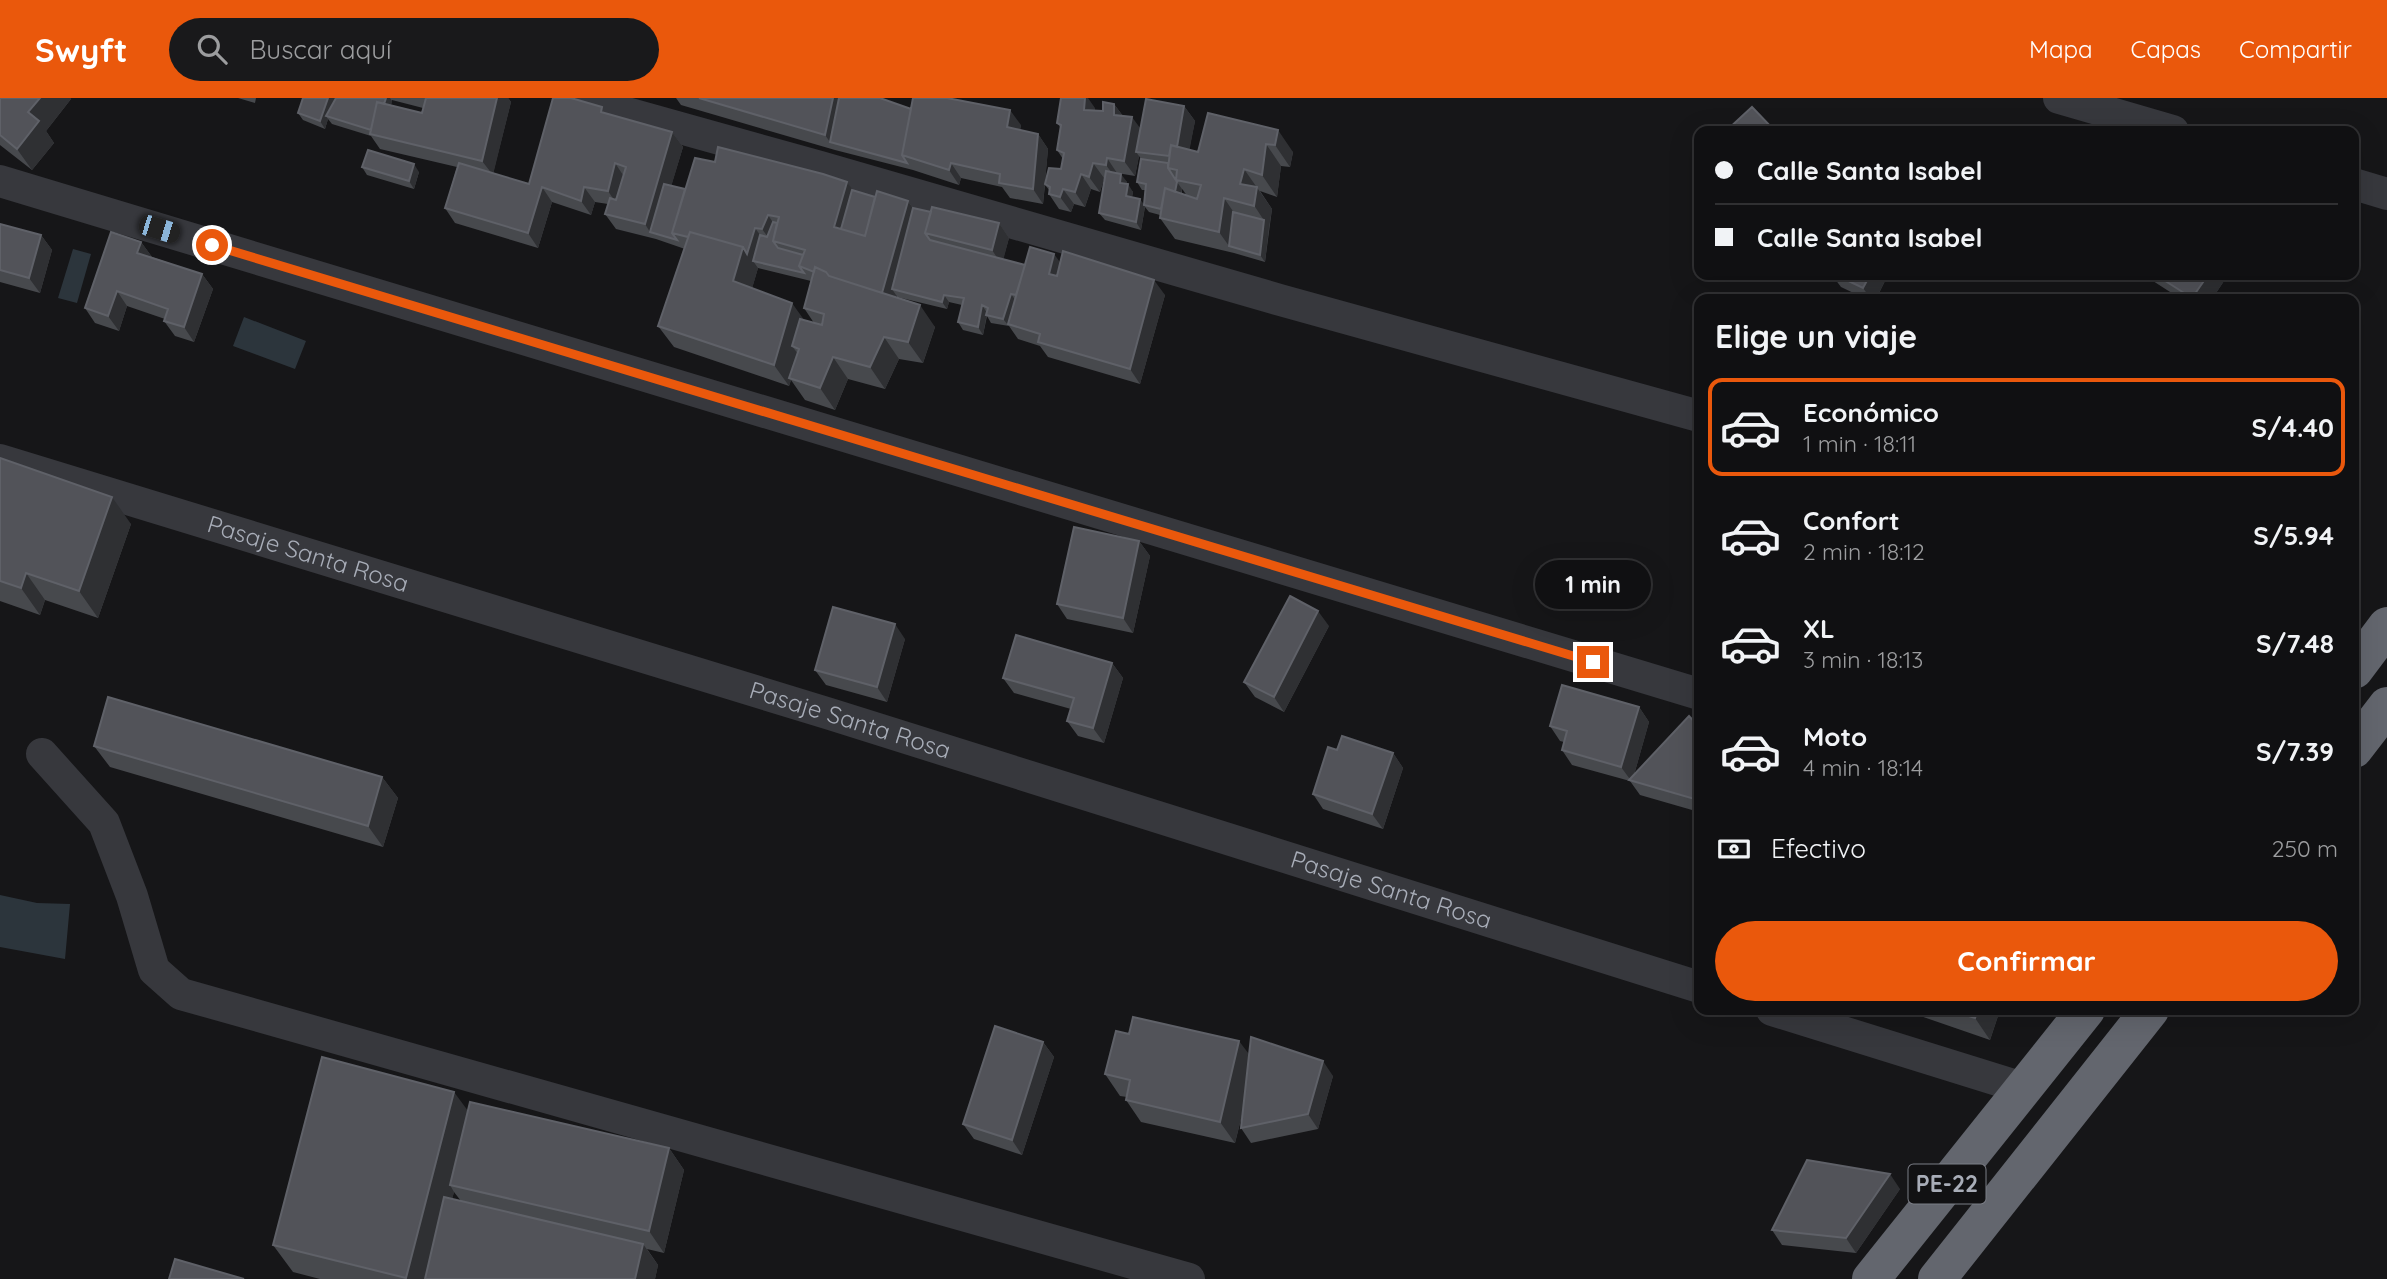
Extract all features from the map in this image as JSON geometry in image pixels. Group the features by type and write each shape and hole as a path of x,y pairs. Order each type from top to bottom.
{"highway":[{"path":"2359,663 2387,626"},
{"path":"2359,742 2387,706"},
{"name":"PE-22","path":"1871,1279 2082,1015"},
{"name":"PE-22","path":"1937,1279 2146,1015"}],"street":[{"path":"573,98 820,166 1280,300 1694,415"},
{"path":"2059,98 2156,126"},
{"path":"0,181 1694,692"},
{"path":"2359,186 2387,194"},
{"name":"Pasaje Santa Rosa","path":"0,460 830,714 1694,985"},
{"path":"42,754 104,822 132,895 154,970 180,994 1189,1279"},
{"path":"1789,1015 2023,1088"}],"shaded area":[{"path":"73,249 91,254 77,303 58,298"},
{"path":"244,317 306,341 295,369 233,346"},
{"path":"0,895 37,903 70,904 65,959 0,947"}],"building":[{"path":"0,98 40,98 28,112 39,121 17,149 0,135"},
{"path":"303,98 328,98 320,121 298,113"},
{"path":"336,98 386,98 384,104 377,102 371,130 326,116"},
{"path":"426,98 497,98 482,161 370,134 377,102 422,113"},
{"path":"553,98 571,98 602,107 601,112 672,132 645,224 605,214 610,198 616,200 626,167 615,163 608,191 584,187 581,201 542,187 528,233 445,208 459,163 529,184"},
{"path":"699,98 833,98 825,135"},
{"path":"839,98 880,98 911,109 902,155 907,163 830,142"},
{"path":"913,98 947,98 1010,110 1007,127 1038,134 1033,189 999,183 1000,174 951,163 949,170 902,155"},
{"path":"1061,98 1085,98 1084,110 1103,111 1103,102 1114,104 1114,115 1132,117 1124,161 1107,158 1106,165 1093,163 1089,177 1081,174 1075,192 1063,189 1060,197 1049,194 1050,187 1045,184 1049,168 1061,169 1064,153 1057,150"},
{"path":"1146,99 1184,106 1177,147 1171,145 1169,156 1136,152"},
{"path":"1752,107 1770,126 1731,126"},
{"path":"1208,113 1278,130 1275,145 1266,144 1262,175 1244,169 1240,184 1257,187 1254,206 1224,198 1219,232 1160,218 1165,188 1197,199 1201,185 1176,180 1177,170 1168,168 1171,145 1198,152"},
{"path":"718,147 847,182 834,227 865,236 877,191 908,201 882,293 829,276 815,267 814,272 799,266 805,250 773,241 779,217 768,215 762,229 755,228 747,254 743,247 690,232 688,237 672,233 695,158 715,162"},
{"path":"368,150 414,164 409,181 362,167"},
{"path":"1141,159 1168,163 1168,168 1177,182 1175,192 1165,188 1161,209 1144,205 1146,184 1137,182"},
{"path":"1106,171 1121,174 1120,183 1128,184 1126,196 1140,199 1136,222 1099,213"},
{"path":"664,184 685,189 672,233 677,240 650,232"},
{"path":"852,190 875,197 865,236 841,229"},
{"path":"932,207 999,223 992,250 925,233"},
{"path":"913,208 931,212 925,233 930,240 1025,265 1016,295 1011,294 1003,319 986,315 988,308 982,305 978,327 958,322 964,298 944,295 942,302 892,289"},
{"path":"1233,212 1264,220 1260,255 1229,246"},
{"path":"773,222 777,223 773,241 778,248 803,255 799,266 804,273 753,261 760,235 767,237"},
{"path":"0,224 41,235 29,278 0,270"},
{"path":"111,232 141,242 137,253 202,274 184,327 164,321 168,309 117,291 108,316 85,308"},
{"path":"690,232 743,247 733,281 792,303 774,365 658,326"},
{"path":"1030,247 1054,254 1049,274 1057,276 1063,251 1154,280 1130,369 1038,342 1040,334 1008,324"},
{"path":"815,267 829,276 920,305 908,342 884,337 870,367 833,357 820,388 789,378 799,349 792,346 800,319 822,325 824,314 804,308"},
{"path":"1846,280 1867,280 1863,288"},
{"path":"2164,280 2205,280 2195,294 2186,294"},
{"path":"0,458 112,497 79,591 26,573 21,588 0,581"},
{"path":"1074,527 1139,541 1123,618 1057,604"},
{"path":"1290,596 1318,611 1274,697 1244,682"},
{"path":"833,607 895,624 877,687 815,670"},
{"path":"1016,635 1112,663 1093,728 1067,721 1074,698 1003,678"},
{"path":"1562,685 1639,707 1621,767 1562,750 1567,731 1550,726"},
{"path":"108,697 382,777 368,826 94,746"},
{"path":"1689,716 1694,722 1694,799 1629,780"},
{"path":"1342,736 1393,753 1372,814 1313,794 1328,747 1337,750"},
{"path":"1133,1017 1239,1041 1220,1122 1126,1100 1130,1080 1105,1074 1116,1031 1129,1034"},
{"path":"995,1026 1043,1042 1012,1140 963,1124"},
{"path":"1251,1037 1323,1061 1308,1114 1241,1128"},
{"path":"322,1057 454,1092 406,1278 273,1245"},
{"path":"470,1102 669,1148 649,1231 450,1185"},
{"path":"1807,1160 1890,1174 1846,1238 1772,1230"},
{"path":"444,1197 643,1244 635,1279 425,1279"},
{"path":"175,1259 244,1279 169,1279"}],"route":[{"path":"212,245 1593,662"}]}
